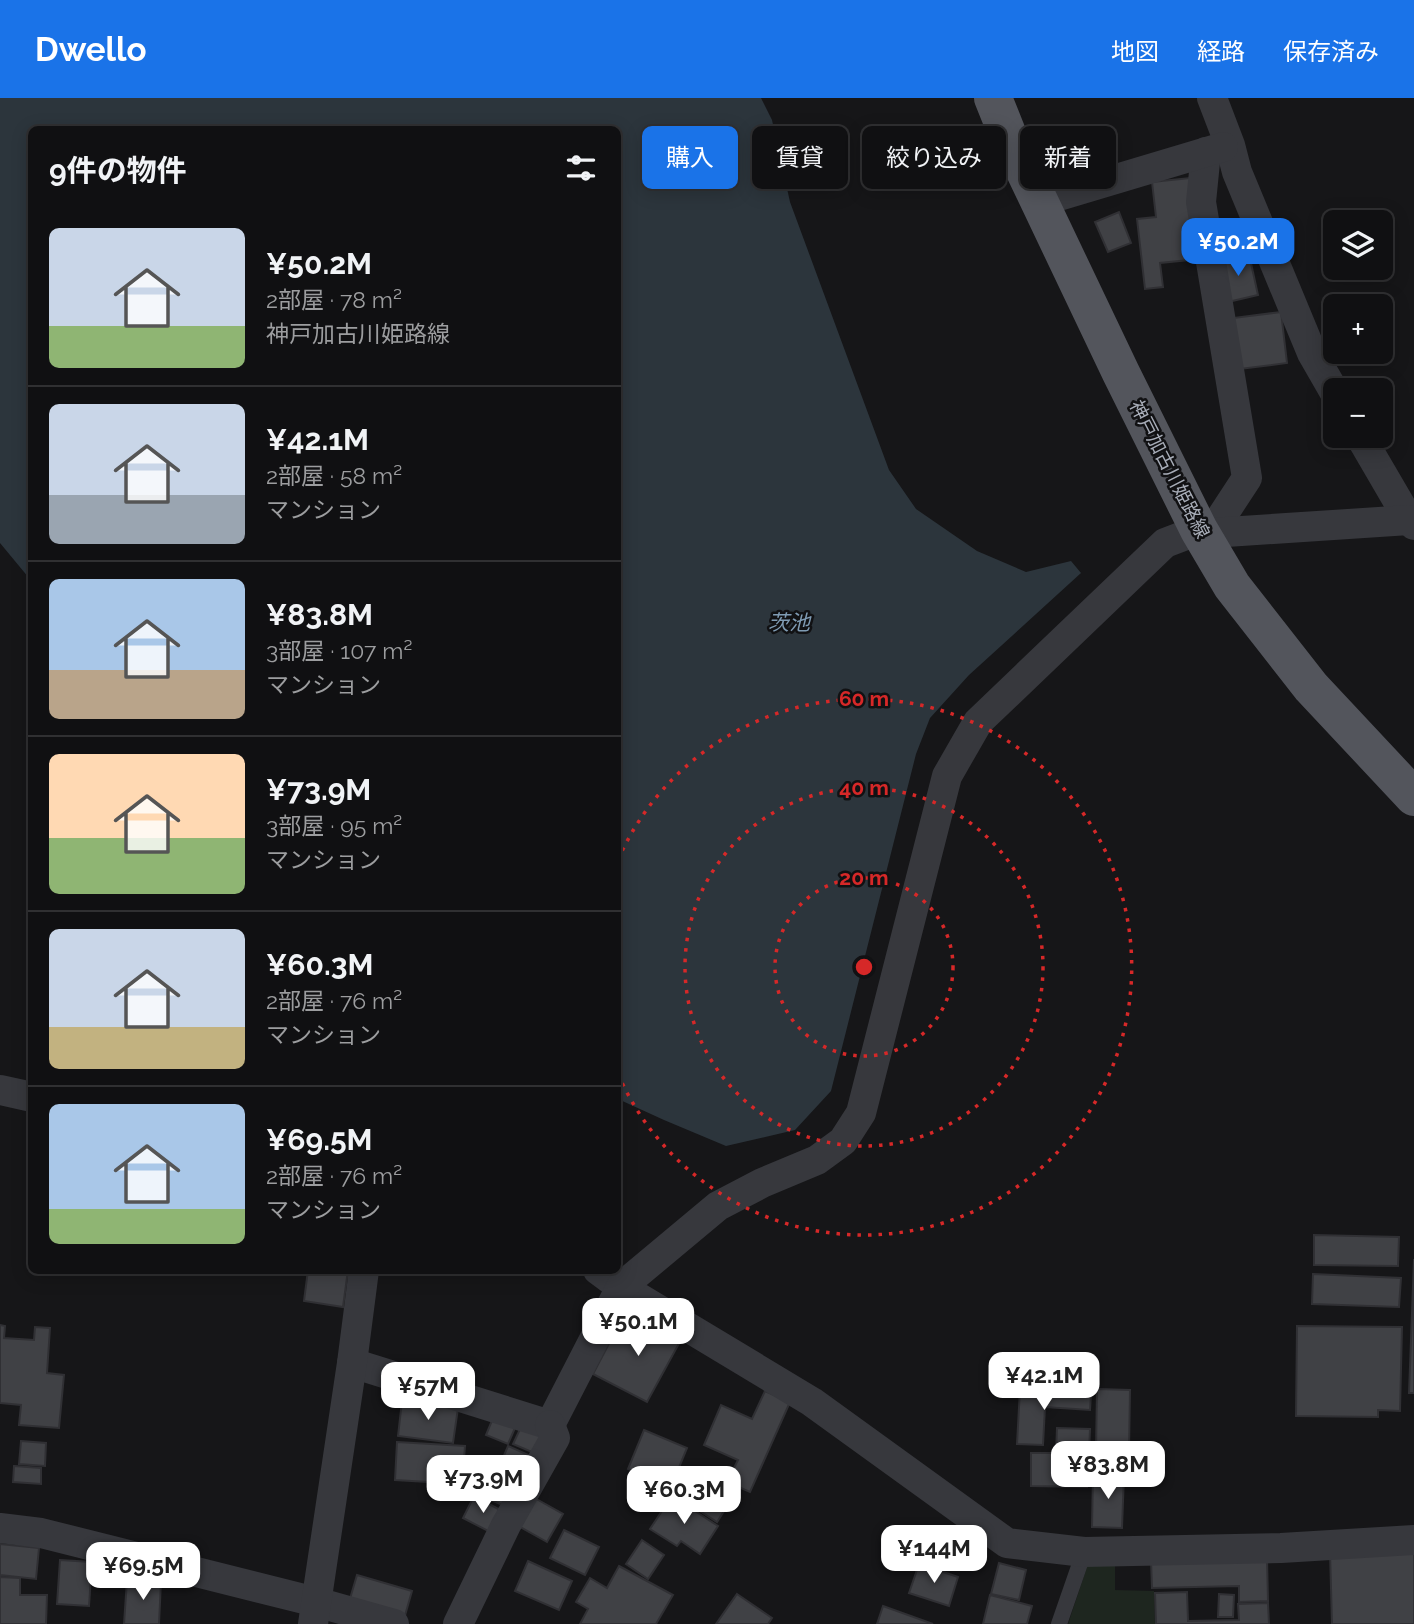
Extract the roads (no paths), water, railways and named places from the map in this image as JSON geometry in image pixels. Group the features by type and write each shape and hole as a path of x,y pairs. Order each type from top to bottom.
{"main road":[{"name":"神戸加古川姫路線","path":"993,98 1009,138 1127,385 1232,586 1311,687 1414,797"}],"street":[{"path":"1205,531 1247,478 1201,202 1218,148 1212,98"},
{"path":"1039,202 1218,148"},
{"path":"1218,148 1237,172 1312,353 1326,378"},
{"path":"621,1271 718,1206 762,1183 817,1160 843,1141 861,1113 947,776 978,722 1165,543 1205,531 1411,522 1367,448"},
{"path":"0,1090 28,1096"},
{"path":"314,1613 363,1274"},
{"path":"458,1624 506,1525 555,1438 550,1425 609,1279 812,1402 1007,1543 1084,1552 1281,1548 1414,1540"},
{"path":"352,1363 550,1425"},
{"path":"0,1528 41,1534 314,1613 394,1624"}],"lane":[{"path":"1059,1624 1084,1552"}],"water":[{"name":"茨池","path":"0,98 761,98 773,126 752,126 752,189 787,189 889,470 916,509 977,551 1026,572 1071,561 1081,573 969,675 930,718 916,754 831,1091 795,1130 726,1146 621,1100 621,126 28,126 28,577 0,543"}]}
